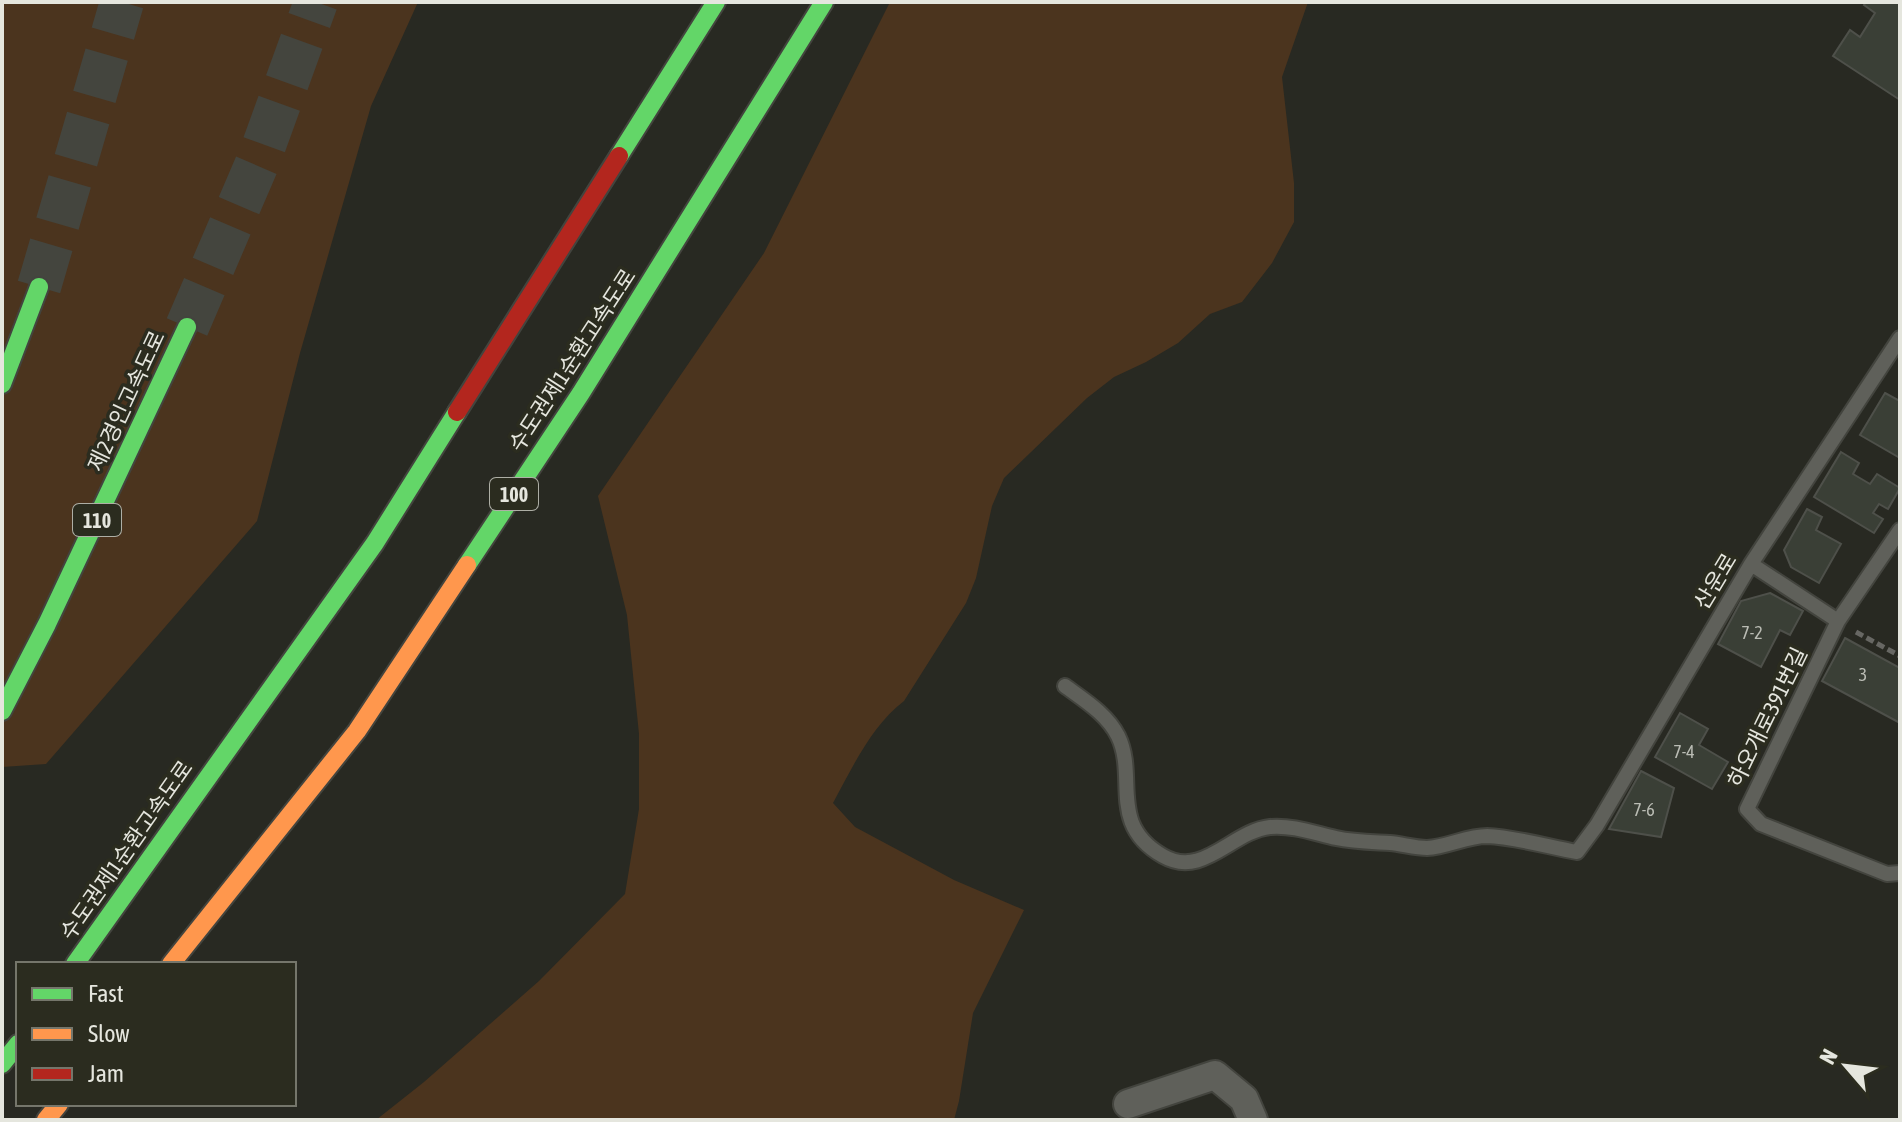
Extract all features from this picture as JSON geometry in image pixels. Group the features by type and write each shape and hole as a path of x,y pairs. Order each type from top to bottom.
{"highway":[{"name":"수도권제1순환고속도로","path":"76,962 375,543 716,2"},
{"name":"수도권제1순환고속도로","path":"173,962 357,731 581,393 824,2"},
{"path":"2,384 39,287"},
{"name":"제2경인고속도로","path":"2,711 47,624 187,327"},
{"path":"2,1064 16,1046"}],"street":[{"path":"1128,1104 1215,1075 1244,1099 1253,1120"}],"lane":[{"name":"산운로","path":"1065,686 1107,720 1119,737 1126,804 1133,824 1147,843 1164,856 1183,863 1203,859 1266,827 1288,827 1360,842 1427,848 1485,836 1577,852 1605,811 1751,564 1900,338"},
{"name":"하오개로391번길","path":"1900,530 1838,621 1747,809 1761,824 1887,874 1900,873"},
{"path":"1751,564 1838,621"}],"path":[{"path":"1838,621 1900,656"}],"shaded area":[{"path":"2,2 418,2 371,106 300,353 257,521 46,764 2,767"},
{"path":"890,2 1308,2 1282,77 1294,183 1294,222 1272,263 1242,302 1210,314 1178,343 1114,377 1087,398 1004,478 992,506 976,578 966,603 904,701 882,722 864,748 833,803 855,827 954,880 1024,910 973,1013 954,1120 376,1120 539,981 625,894 639,809 639,734 627,615 598,496 764,253"}],"building":[{"path":"1866,2 1900,2 1900,100 1833,56 1850,30 1860,37 1875,13 1864,5"},
{"path":"1885,393 1900,401 1900,458 1860,435"},
{"path":"1841,452 1859,463 1853,474 1870,484 1877,474 1900,488 1888,509 1879,504 1873,513 1883,519 1874,533 1814,497"},
{"path":"1807,509 1822,517 1816,530 1841,544 1819,583 1791,567 1784,550"},
{"path":"1770,593 1803,611 1790,635 1780,630 1761,667 1718,644 1741,601"},
{"path":"1845,638 1900,668 1900,723 1822,681"},
{"path":"1680,713 1708,729 1699,745 1728,762 1712,789 1655,757"},
{"path":"1641,771 1674,788 1661,837 1609,829"}],"tunnel":[{"path":"39,287 122,2"},
{"path":"187,327 259,159 316,2"}],"traffic: fast":[{"path":"619,156 716,2"},
{"path":"467,565 581,393 824,2"},
{"path":"2,384 39,287"},
{"path":"2,711 47,624 187,327"},
{"path":"76,962 375,543 457,412"},
{"path":"2,1064 16,1046"}],"traffic: slow":[{"path":"173,962 357,731 467,565"},
{"path":"46,1120 57,1106"}],"traffic: jam":[{"path":"457,412 619,156"}]}
